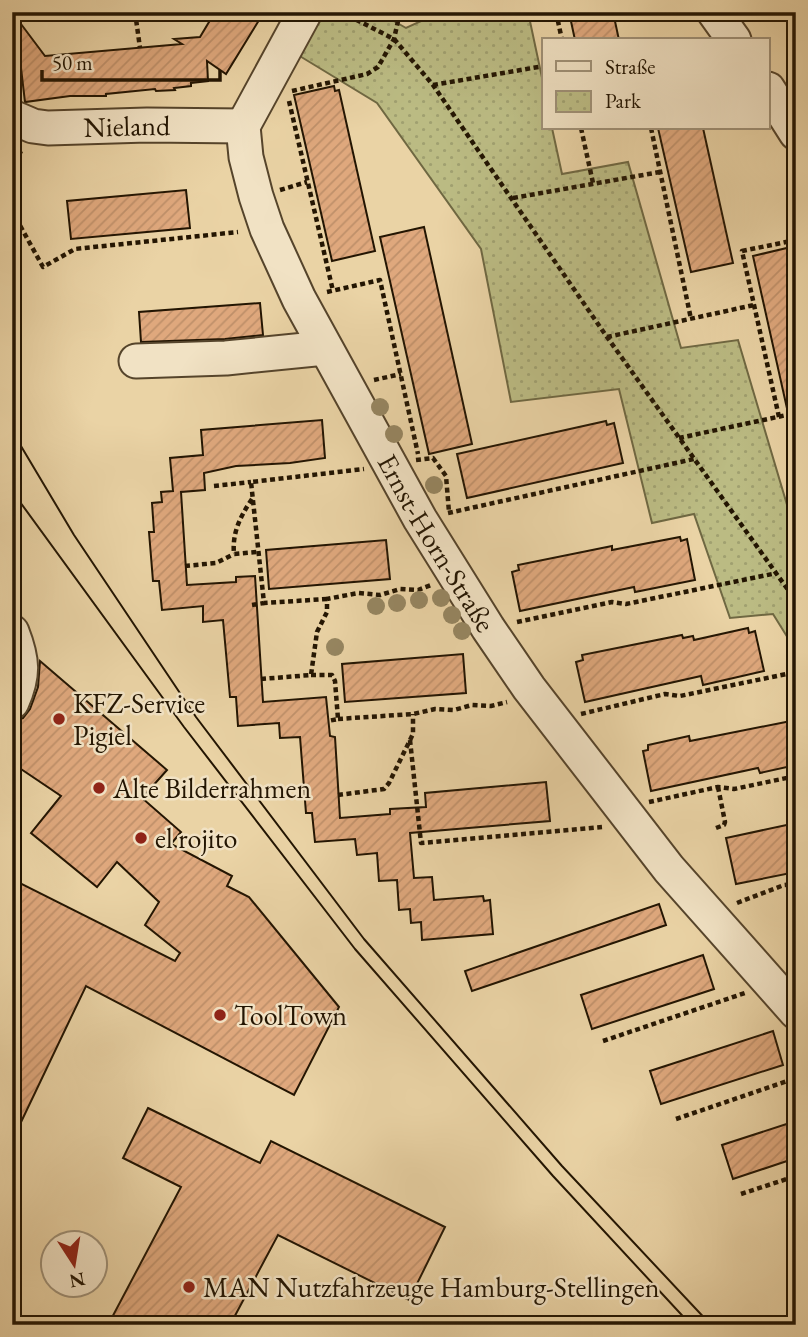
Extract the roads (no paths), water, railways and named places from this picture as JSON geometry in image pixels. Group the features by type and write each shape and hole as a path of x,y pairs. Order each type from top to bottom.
{"street":[{"path":"243,126 304,12"},
{"path":"714,12 733,38"},
{"path":"770,92 796,133"},
{"name":"Nieland","path":"12,117 48,128 243,126"},
{"name":"Ernst-Horn-Straße","path":"243,126 253,183 267,229 299,299 325,348 435,516 453,574 552,720 707,914 796,1012"},
{"path":"136,361 226,358 325,348"},
{"path":"12,632 19,650 22,671 12,702"}],"tram line":[{"path":"12,431 74,535 196,717 364,939 562,1166 711,1325"},
{"path":"12,491 184,727 355,949 553,1176 691,1325"}],"place":[{"name":"KFZ-Service Pigiel","path":"59,719"},
{"name":"Alte Bilderrahmen","path":"99,788"},
{"name":"el rojito","path":"141,838"},
{"name":"ToolTown","path":"220,1015"},
{"name":"MAN Nutzfahrzeuge Hamburg-Stellingen","path":"189,1287"}]}
